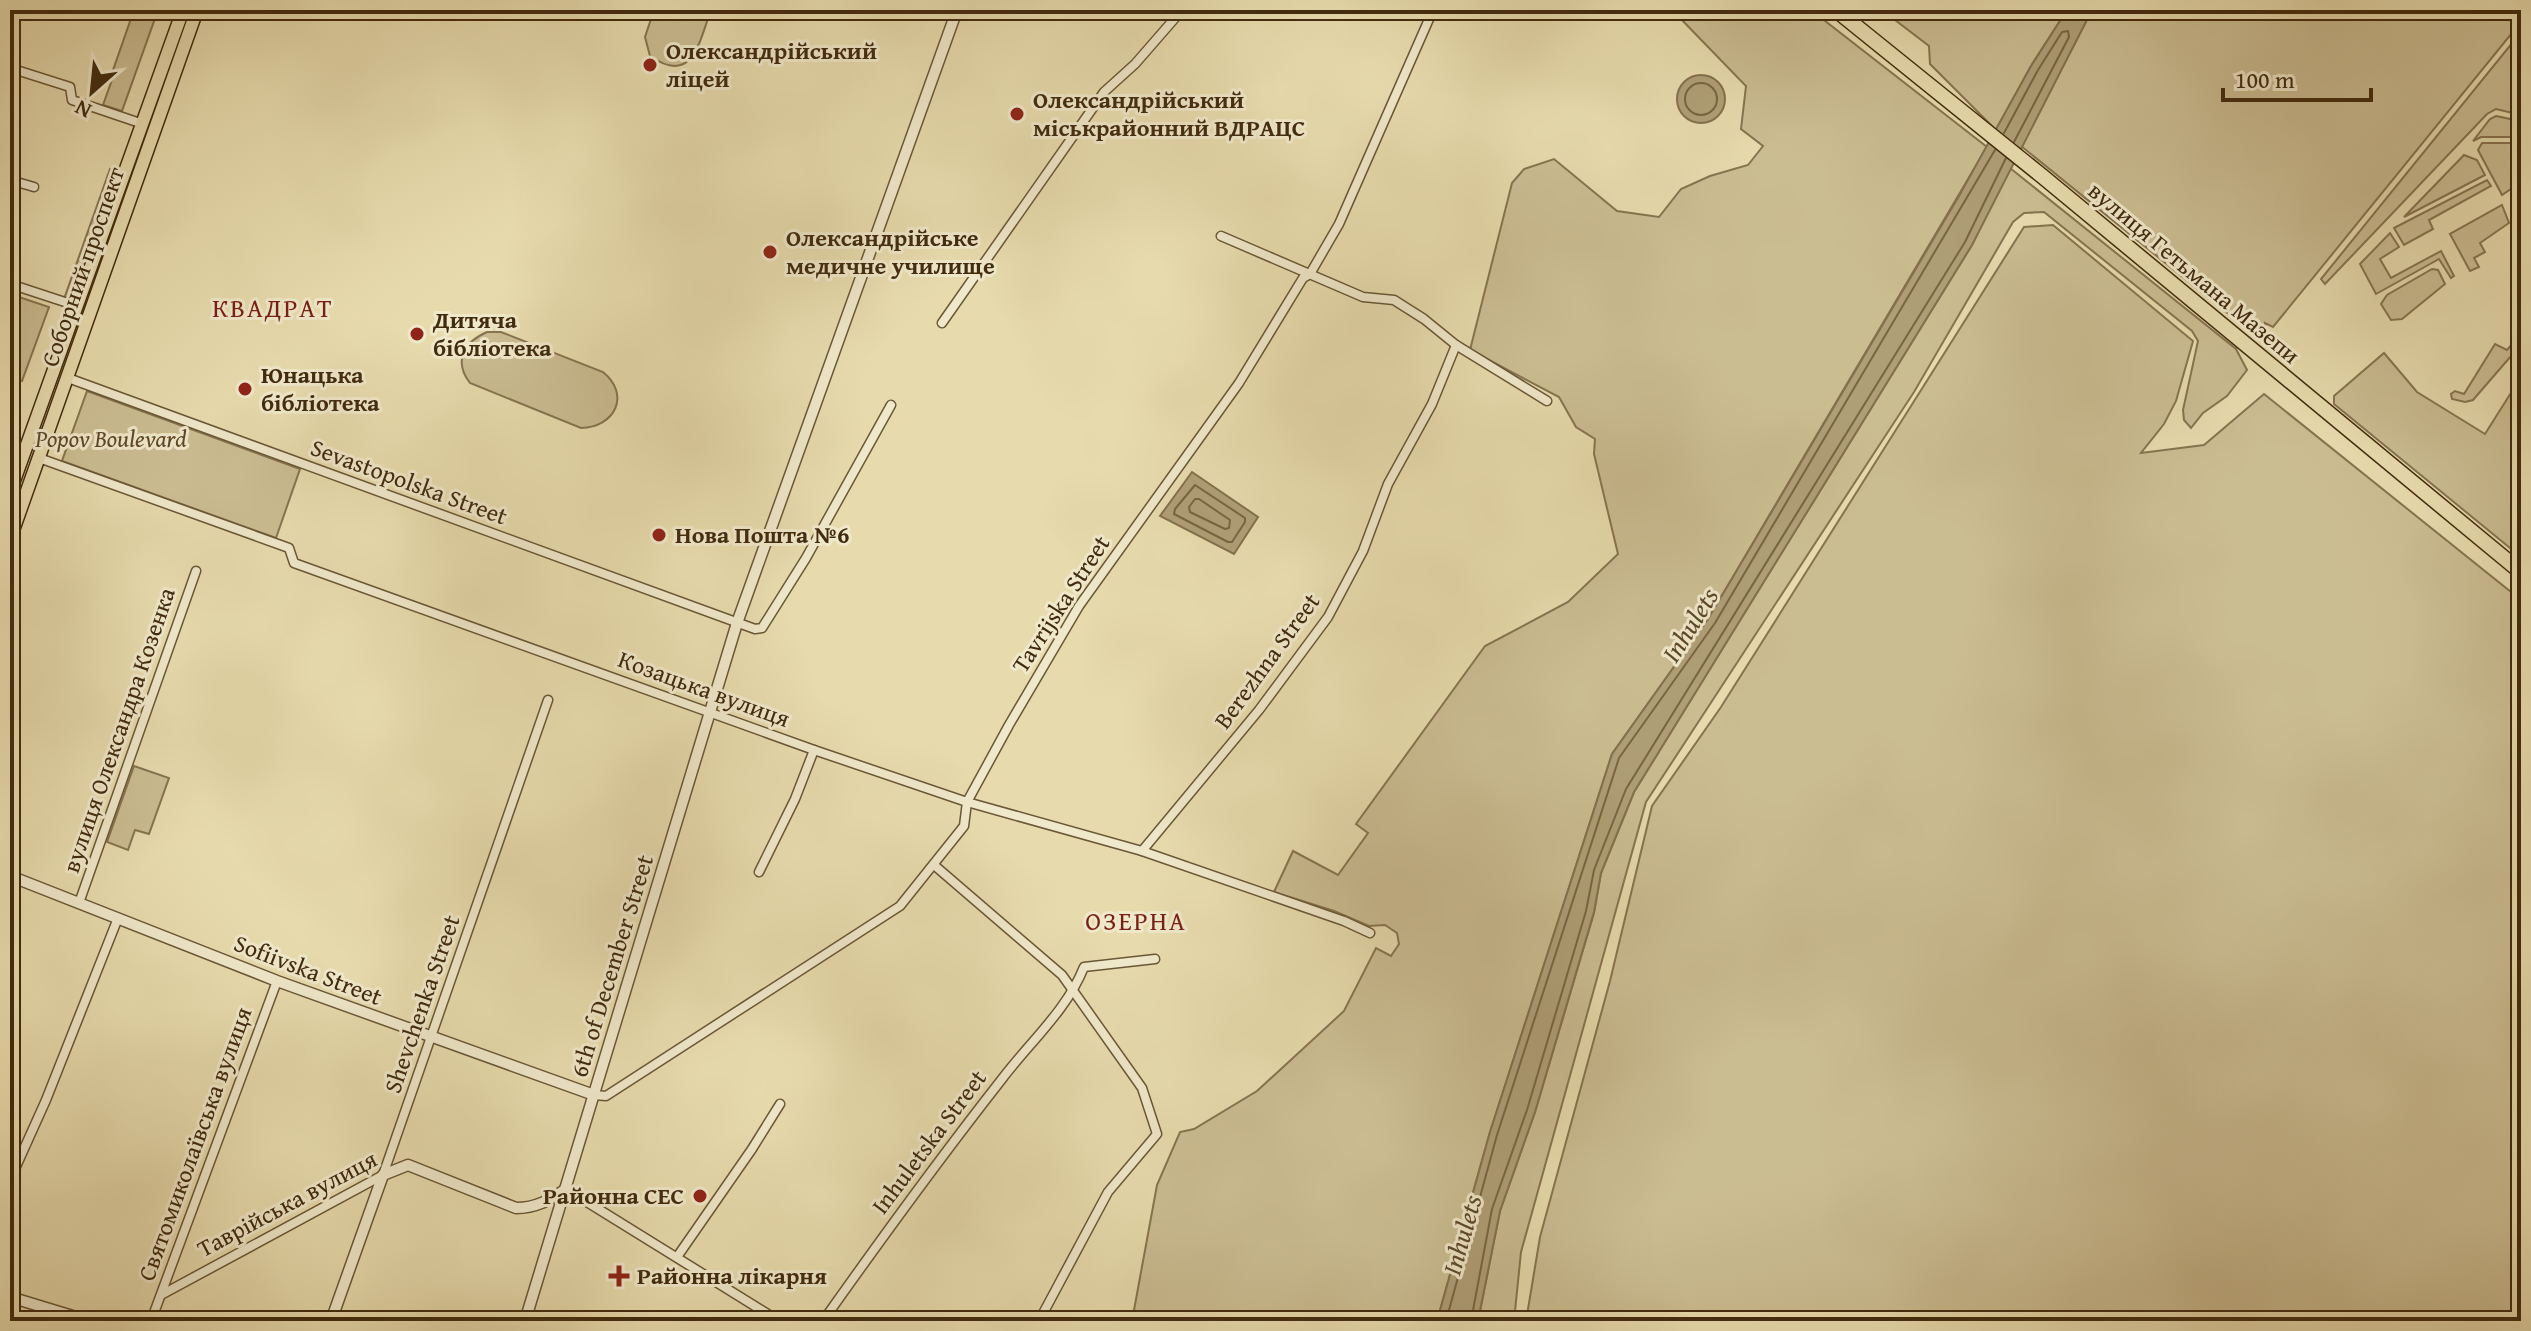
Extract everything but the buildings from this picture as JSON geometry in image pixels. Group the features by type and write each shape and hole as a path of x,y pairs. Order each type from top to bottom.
{"highway":[{"name":"вулиця Гетьмана Мазепи","path":"1836,10 2521,572"}],"main road":[{"name":"Соборний проспект","path":"10,492 183,10"},
{"name":"Соборний проспект","path":"10,539 197,10"},
{"path":"84,287 98,292"},
{"path":"63,345 77,350"},
{"path":"24,453 39,458"}],"street":[{"name":"6th of December Street","path":"525,1321 737,623 957,10"},
{"path":"942,323 1104,92 1135,64 1182,10"},
{"name":"Tavrijska Street","path":"594,1095 606,1096 900,906 934,865 964,826 967,802 1079,606 1190,455 1239,383 1303,278 1310,274 1339,224 1433,10"},
{"path":"10,68 70,87 72,100 143,124"},
{"path":"10,180 34,187"},
{"path":"1221,236 1363,297 1394,300 1456,345 1547,401"},
{"path":"10,284 77,306"},
{"name":"Berezhna Street","path":"1142,851 1259,710 1328,617 1363,551 1388,484 1432,404 1456,345"},
{"name":"Sevastopolska Street","path":"68,378 737,623"},
{"path":"737,623 762,628 806,558 891,405"},
{"name":"Козацька вулиця","path":"39,458 289,548 294,563 814,750 967,802 1142,851 1344,921 1370,933"},
{"name":"вулиця Олександра Козенка","path":"79,903 196,571"},
{"name":"Shevchenka Street","path":"331,1321 548,700"},
{"path":"759,872 795,799 814,750"},
{"path":"934,865 1062,975 1142,1088 1157,1134 1108,1192 1039,1321"},
{"name":"Sofiivska Street","path":"10,876 277,981 594,1095"},
{"path":"10,1180 46,1100 118,918"},
{"name":"Inhuletska Street","path":"823,1321 890,1226 1003,1078 1074,992 1084,967 1155,959"},
{"name":"Святомиколаївська вулиця","path":"151,1321 277,981"},
{"path":"677,1257 780,1104"},
{"name":"Таврійська вулиця","path":"161,1295 383,1175 408,1165 516,1208 529,1208 546,1202 566,1189"},
{"path":"566,1189 779,1321"},
{"path":"10,1297 89,1321"}],"green space":[{"path":"134,10 158,10 122,111 103,105"},
{"path":"654,10 711,10 698,47 685,63 676,66 664,64 650,56 645,37"},
{"path":"1603,10 1811,10 1987,147 1708,619 1612,754 1490,1132 1437,1321 1132,1321 1157,1185 1180,1132 1194,1129 1257,1091 1344,1011 1376,948 1391,956 1399,944 1397,933 1385,925 1369,926 1274,892 1293,851 1338,875 1368,833 1356,824 1485,646 1568,602 1618,554 1594,454 1595,439 1576,427 1559,397 1470,350 1512,183 1524,169 1554,159 1617,211 1659,217 1681,189 1710,176 1748,165 1763,146 1741,129 1746,86 1679,17 1613,15"},
{"path":"1882,10 2067,10 2031,66 1996,130 1930,64 1929,46"},
{"path":"2092,10 2521,10 2521,22 2273,327 2265,323 2266,331 2258,338 2021,146"},
{"path":"2521,32 2521,115 2496,109 2487,114 2325,284 2321,279"},
{"path":"2496,116 2521,124 2521,137 2481,137 2473,141 2490,119"},
{"path":"2482,143 2521,143 2521,182 2502,195 2478,150"},
{"path":"2464,155 2477,160 2485,175 2404,217"},
{"path":"2010,168 2236,349 2247,370 2227,396 2203,413 2191,428 2184,420 2183,410 2198,341 2192,331 2044,212 2024,213 2013,222 1914,392 1646,802 1521,1252 1514,1321 1478,1321 1500,1211 1535,1112 1594,913 1601,873 1634,792 1972,245"},
{"path":"110,169 113,171 113,188 73,302 64,299"},
{"path":"2487,180 2491,186 2429,220 2433,229 2404,245 2394,228"},
{"path":"2502,205 2509,223 2480,243 2485,252 2474,258 2479,267 2470,271 2450,234"},
{"path":"2053,225 2193,341 2176,401 2164,424 2141,453 2204,445 2264,394 2521,600 2521,1321 1526,1321 1540,1237 1610,981 1652,806 1721,707 2024,227"},
{"path":"2390,233 2399,247 2380,259 2391,278 2441,251 2454,276 2451,278 2439,259 2376,294 2360,264"},
{"path":"2432,269 2438,270 2445,284 2402,319 2391,320 2381,304 2387,295"},
{"path":"10,294 49,307 22,381 10,377"},
{"path":"487,332 501,332 603,372 616,390 617,400 610,416 603,422 581,428 470,383 462,367 464,353 472,341"},
{"path":"2513,343 2518,348 2473,400 2452,399 2451,394 2455,391 2464,394 2495,344 2507,350"},
{"path":"2384,353 2417,392 2485,434 2521,377 2521,557 2334,404 2334,396"},
{"name":"Popov Boulevard","path":"87,391 300,469 276,538 62,461"},
{"path":"134,766 169,778 149,834 135,830 128,850 107,842"}],"water":[{"name":"Inhulets","path":"2067,10 2092,10 1972,245 1634,792 1601,873 1594,912 1535,1112 1500,1211 1478,1321 1437,1321 1490,1132 1612,754 1708,619 1959,196 2031,66"},
{"path":"1701,75 1718,82 1725,99 1718,116 1701,123 1684,116 1677,99 1684,82"},
{"path":"1192,472 1258,517 1234,554 1160,516"}],"place":[{"name":"Олександрійський ліцей","path":"650,65"},
{"name":"Олександрійський міськрайонний ВДРАЦС","path":"1017,114"},
{"name":"Олександрійське медичне училище","path":"770,252"},
{"name":"Дитяча бібліотека","path":"417,334"},
{"name":"Юнацька бібліотека","path":"245,389"},
{"name":"Нова Пошта №6","path":"659,535"},
{"name":"Районна СЕС","path":"700,1196"},
{"name":"Районна лікарня","path":"619,1276"}],"district":[{"name":"КВАДРАТ","path":"273,308"},
{"name":"ОЗЕРНА","path":"1136,921"}]}
